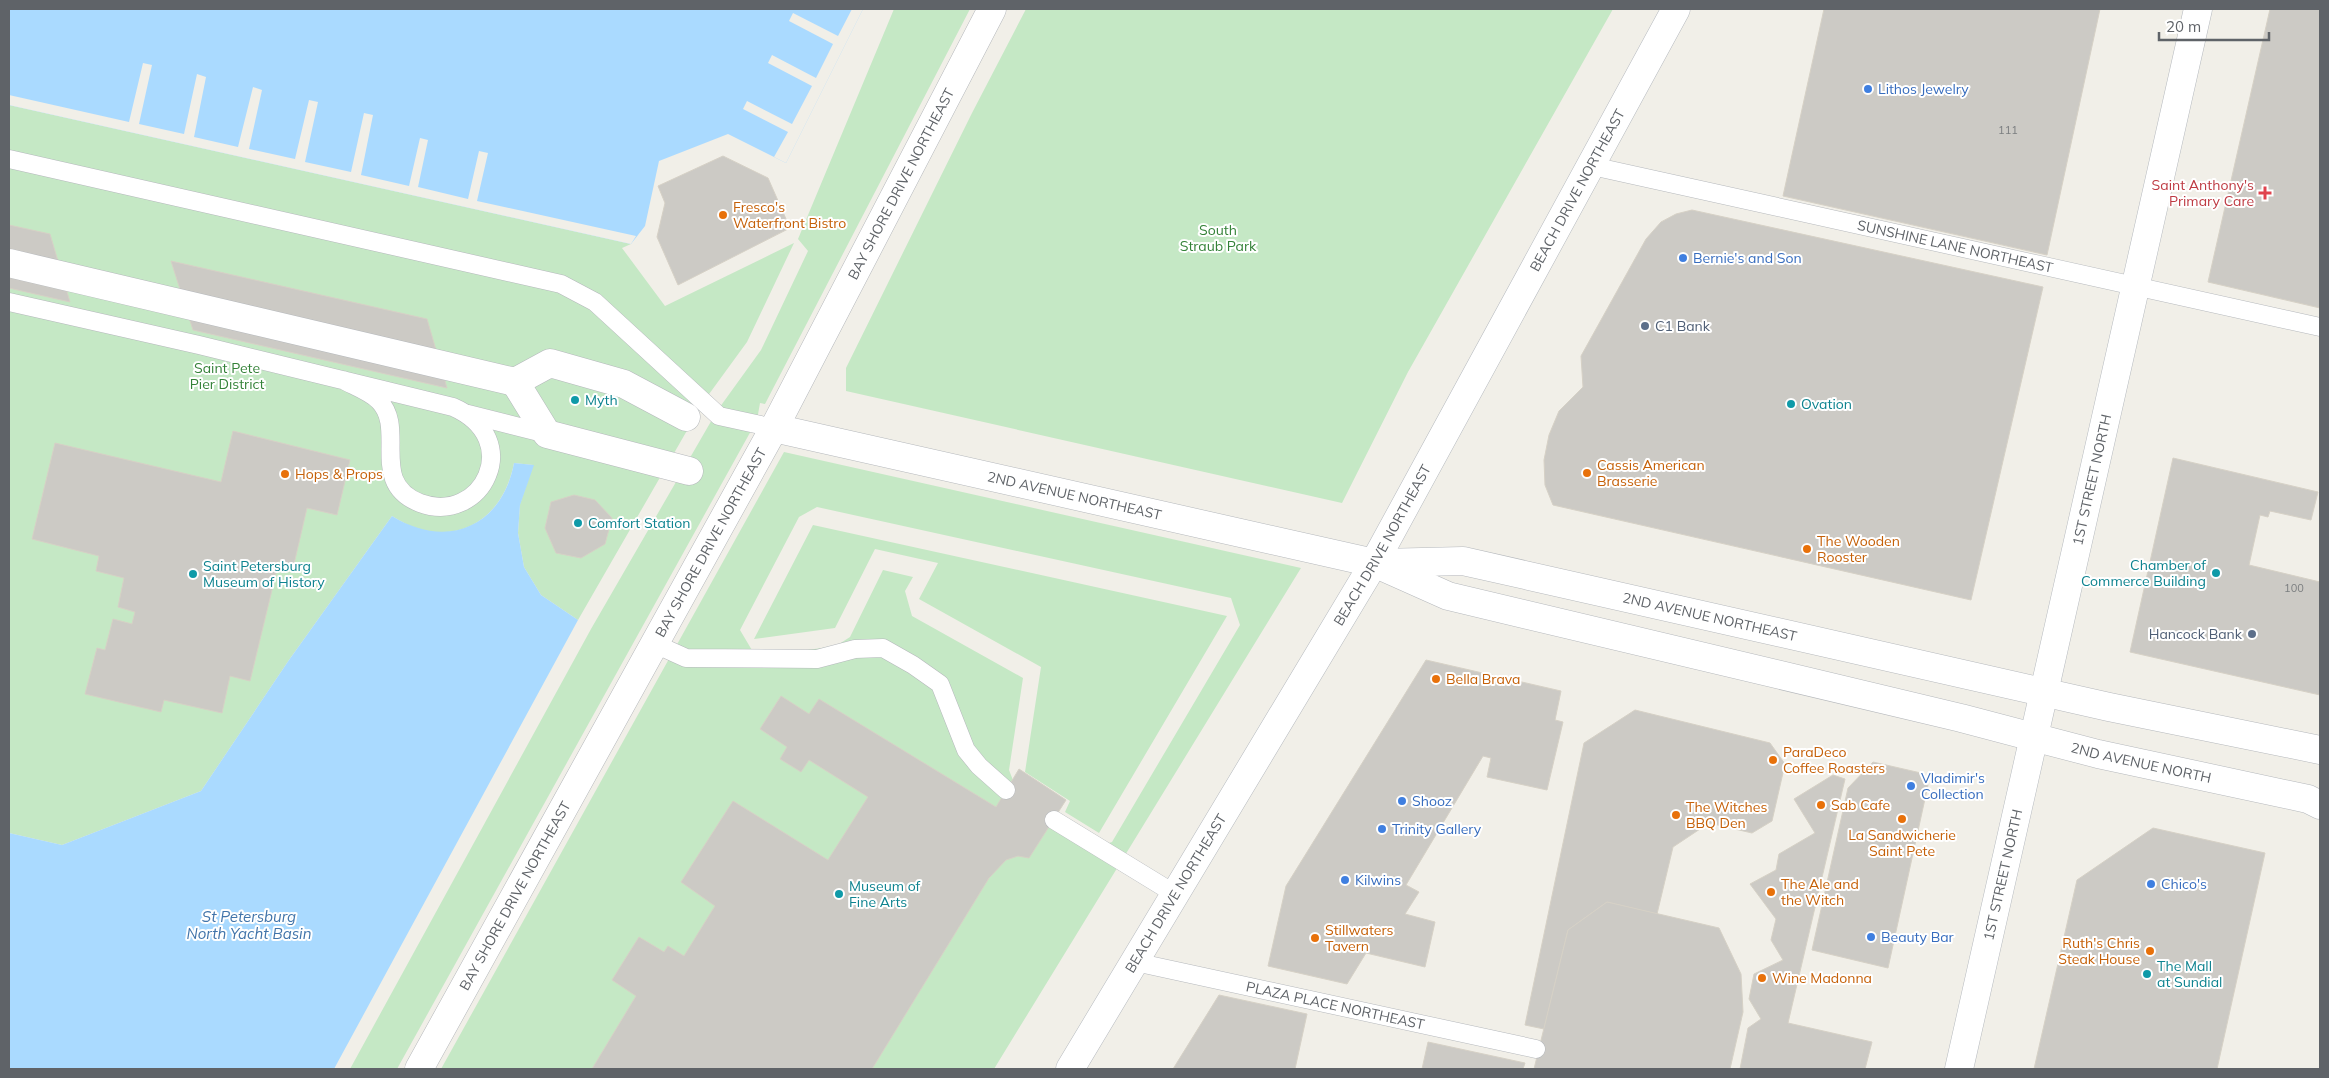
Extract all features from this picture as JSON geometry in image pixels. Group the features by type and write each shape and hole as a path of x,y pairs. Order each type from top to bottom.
{"street":[{"name":"BAY SHORE DRIVE NORTHEAST","path":"419,1069 774,428 992,9"},
{"name":"BEACH DRIVE NORTHEAST","path":"1070,1069 1374,563 1676,9"},
{"name":"1ST STREET NORTH","path":"1959,1069 2198,9"},
{"path":"9,263 515,382 550,364 624,384 686,417"},
{"path":"515,382 548,434 689,471"},
{"name":"2ND AVENUE NORTHEAST","path":"774,428 1374,563 1448,596 1961,718"},
{"name":"2ND AVENUE NORTHEAST","path":"1374,563 1463,561 2044,692"},
{"path":"2044,692 2320,750"},
{"name":"2ND AVENUE NORTH","path":"1961,718 2098,754 2308,799 2320,805"}],"lane":[{"path":"9,159 561,284 595,302 720,416 774,428"},
{"name":"SUNSHINE LANE NORTHEAST","path":"1592,166 2320,327"},
{"path":"9,302 199,344 453,407 468,414 548,434"},
{"path":"343,380 379,400 390,425 389,462 394,479 405,493 419,502 436,507 454,506 470,498 482,486 490,470 491,454 488,438 480,424 468,414"},
{"path":"654,644 686,658 817,659 855,649 883,648 913,664 940,684 966,750 979,766 1006,790"},
{"path":"1054,820 1175,894"},
{"name":"PLAZA PLACE NORTHEAST","path":"1136,962 1536,1048"}],"green space":[{"path":"894,9 970,9 765,404 760,403 757,420 397,1069 350,1069 591,629 717,411 761,350 808,251 798,239"},
{"name":"South Straub Park","path":"1026,9 1613,9 1408,372 1342,503 846,391 846,368 972,113"},
{"name":"Saint Pete Pier District","path":"9,105 631,244 622,248 665,306 794,243 747,342 704,401 578,620 541,595 524,567 518,533 520,504 533,465 514,463 503,495 482,519 469,526 455,531 420,530 392,516 289,660 201,791 62,845 9,833"},
{"path":"784,452 1301,568 994,1069 441,1069","holes":["817,507 1231,598 1240,625 1112,842 1090,849 1016,788 1009,770 1023,678 912,616 905,591 913,577 883,570 850,637 836,646 756,657 740,630 799,517"]},
{"path":"813,525 1227,616 1099,833 1065,812 1070,801 1025,772 1041,667 919,599 938,563 875,549 835,628 754,639"}],"water":[{"path":"9,9 863,9 786,163 728,134 659,161 645,226 631,244 9,105"},
{"name":"St Petersburg North Yacht Basin","path":"514,463 534,465 520,505 518,533 524,567 541,595 578,620 334,1069 9,1069 9,833 62,845 201,791 289,660 392,516 413,526 433,531 452,531 469,526 485,517 498,503 508,485"}],"pier":[{"path":"852,9 863,9 786,163 774,157 788,132 743,109 747,101 792,124 812,86 768,63 772,55 816,78 833,44 789,21 793,13 838,36"},
{"path":"143,63 152,65 139,124 184,134 197,74 206,77 194,137 238,147 253,87 262,90 249,149 295,159 309,100 318,102 305,162 351,172 364,113 373,115 361,175 409,186 420,138 428,140 418,187 468,199 479,151 488,153 477,201 636,236 631,244 9,105 9,95 129,122"}],"building":[{"path":"1824,9 2100,9 2047,255 1783,196"},
{"path":"2270,9 2320,9 2320,308 2208,282"},
{"name":"Fresco's Waterfront Bistro","path":"723,156 768,178 790,228 678,285 657,237 665,203 658,186"},
{"name":"Ovation","path":"1692,210 2043,287 1971,600 1553,505 1545,485 1544,460 1549,435 1559,411 1583,387 1581,356 1646,239 1661,222 1676,214"},
{"path":"9,225 50,234 70,302 9,288"},
{"path":"171,261 427,319 447,388 193,330"},
{"name":"Saint Petersburg Museum of History","path":"233,431 350,460 337,515 307,508 294,564 279,561 250,681 230,676 222,713 164,700 161,712 85,694 97,648 105,650 113,619 132,624 135,612 118,607 124,578 96,571 99,556 32,539 55,443 221,482"},
{"name":"Chamber of Commerce Building","path":"2173,458 2318,492 2311,520 2270,511 2268,517 2260,515 2249,565 2320,582 2320,695 2130,652"},
{"name":"Comfort Station","path":"574,495 595,500 612,518 605,544 581,558 556,553 545,528 551,502"},
{"path":"1426,660 1561,691 1555,720 1563,722 1547,790 1487,777 1491,758 1483,756 1406,885 1419,892 1405,914 1435,922 1425,967 1366,953 1347,984 1268,966 1286,886"},
{"name":"Museum of Fine Arts","path":"781,696 809,714 819,699 996,807 1019,769 1066,800 1029,858 1018,856 1006,860 989,878 872,1069 592,1069 636,996 612,980 639,937 664,952 668,946 684,956 715,906 681,882 733,801 828,860 868,797 809,760 801,772 780,759 787,747 760,729"},
{"path":"1635,710 1770,743 1785,764 1772,821 1752,833 1709,823 1673,847 1657,914 1607,902 1568,930 1544,1029 1525,1025 1584,743"},
{"path":"1873,762 1921,773 1928,785 1888,968 1812,950 1848,788"},
{"path":"1833,775 1845,779 1788,1023 1872,1042 1865,1069 1740,1069 1748,1028 1761,1019 1749,999 1754,974 1783,960 1771,940 1776,919 1750,884 1776,870 1779,854 1815,833 1794,799"},
{"name":"The Mall at Sundial","path":"2153,828 2265,853 2217,1069 2034,1069 2077,880"},
{"path":"1607,902 1719,928 1741,974 1743,1012 1730,1069 1534,1069 1568,930"},
{"path":"1219,995 1307,1014 1295,1069 1173,1069"},
{"path":"1428,1042 1525,1063 1523,1069 1422,1069"}],"place":[{"name":"Lithos Jewelry","path":"1868,89"},
{"name":"Saint Anthony's Primary Care","path":"2265,193"},
{"name":"Fresco's Waterfront Bistro","path":"723,215"},
{"name":"Bernie's and Son","path":"1683,258"},
{"name":"C1 Bank","path":"1645,326"},
{"name":"Myth","path":"575,400"},
{"name":"Ovation","path":"1791,404"},
{"name":"Cassis American Brasserie","path":"1587,473"},
{"name":"Hops & Props","path":"285,474"},
{"name":"Comfort Station","path":"578,523"},
{"name":"The Wooden Rooster","path":"1807,549"},
{"name":"Chamber of Commerce Building","path":"2216,573"},
{"name":"Saint Petersburg Museum of History","path":"193,574"},
{"name":"Hancock Bank","path":"2252,634"},
{"name":"Bella Brava","path":"1436,679"},
{"name":"ParaDeco Coffee Roasters","path":"1773,760"},
{"name":"Vladimir's Collection","path":"1911,786"},
{"name":"Shooz","path":"1402,801"},
{"name":"Sab Cafe","path":"1821,805"},
{"name":"The Witches BBQ Den","path":"1676,815"},
{"name":"La Sandwicherie Saint Pete","path":"1902,819"},
{"name":"Trinity Gallery","path":"1382,829"},
{"name":"Kilwins","path":"1345,880"},
{"name":"Chico's","path":"2151,884"},
{"name":"The Ale and the Witch","path":"1771,892"},
{"name":"Museum of Fine Arts","path":"839,894"},
{"name":"Beauty Bar","path":"1871,937"},
{"name":"Stillwaters Tavern","path":"1315,938"},
{"name":"Ruth's Chris Steak House","path":"2150,951"},
{"name":"The Mall at Sundial","path":"2147,974"},
{"name":"Wine Madonna","path":"1762,978"}]}
